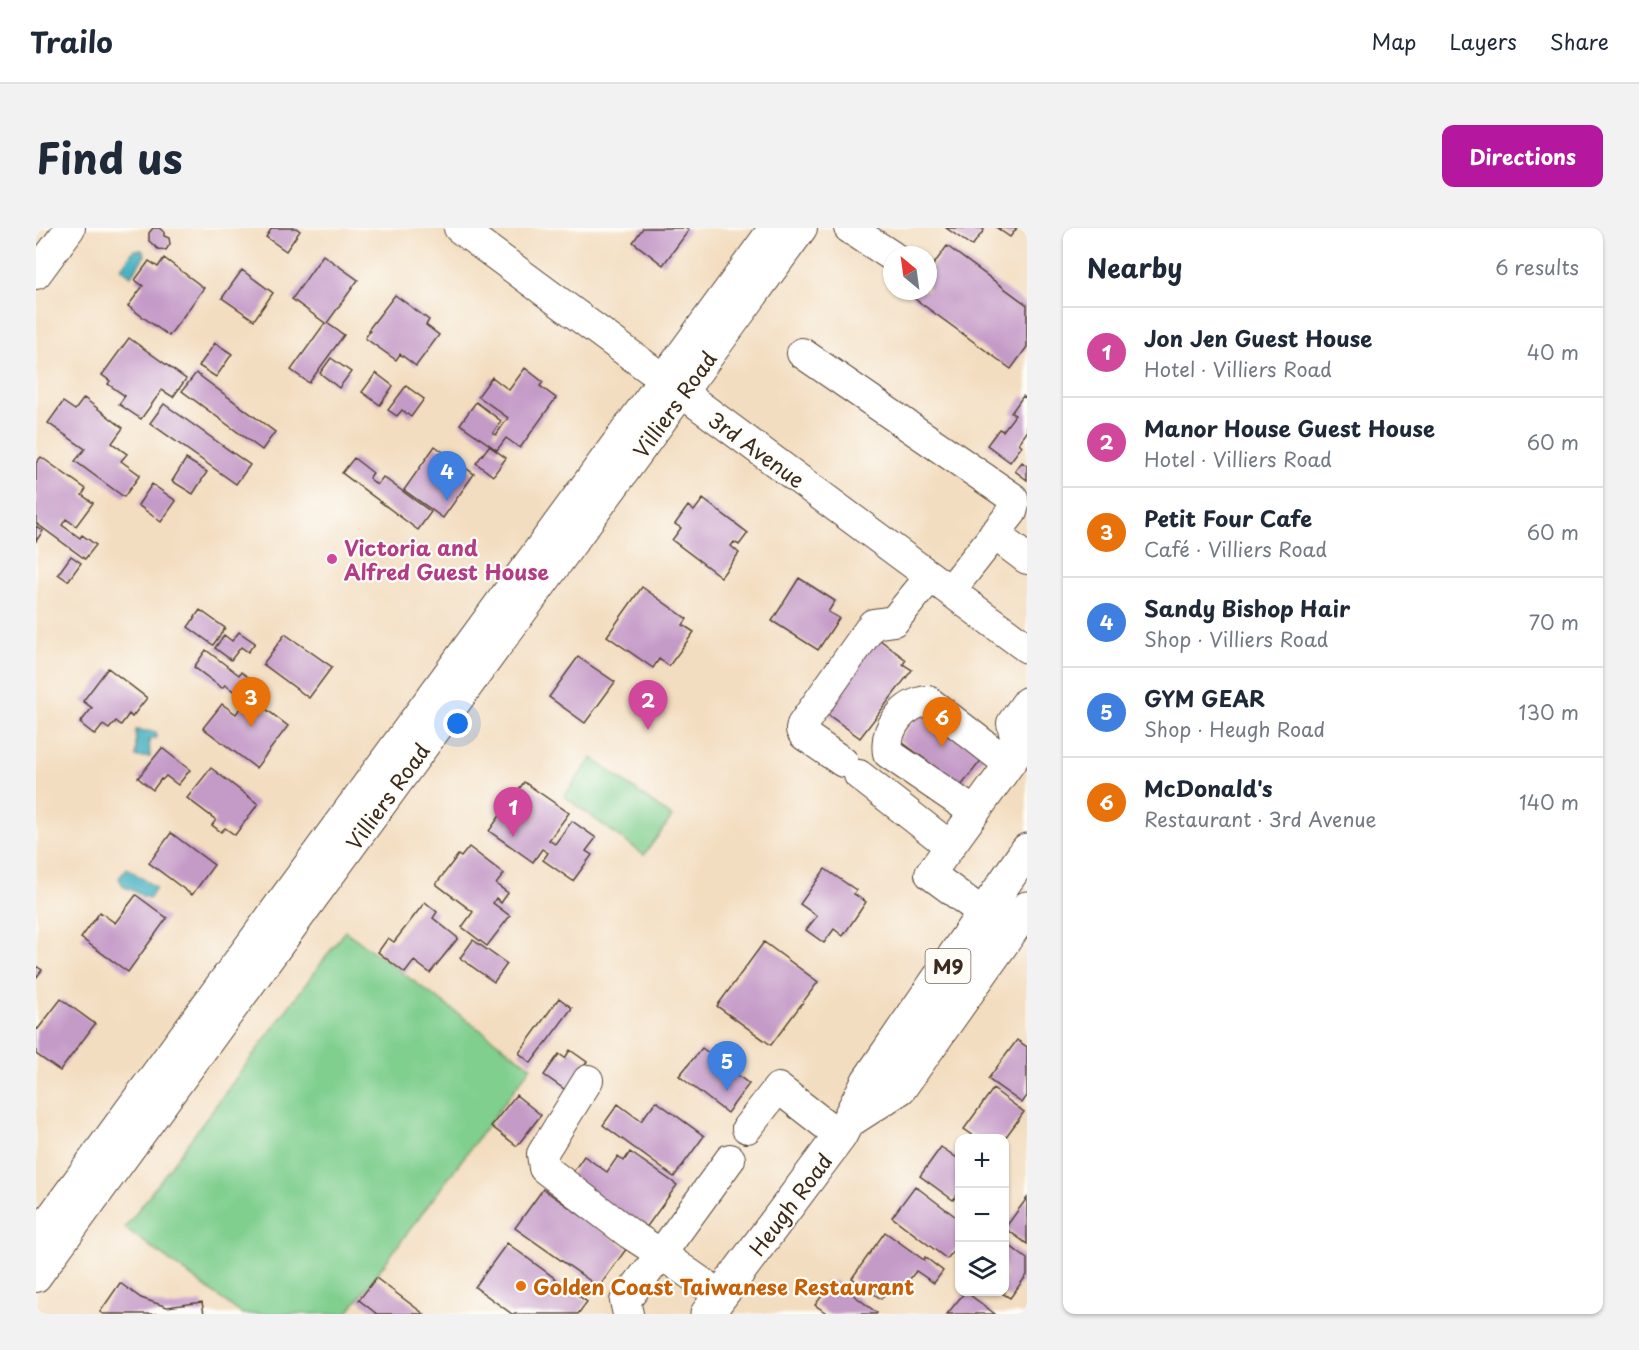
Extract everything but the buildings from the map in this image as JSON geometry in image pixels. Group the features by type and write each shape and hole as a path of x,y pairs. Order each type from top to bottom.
{"main road":[{"name":"Heugh Road","path":"714,1305 844,1128 900,1088 1007,918 1027,850"}],"street":[{"path":"36,274 70,228"},
{"name":"3rd Avenue","path":"459,228 1027,648"},
{"name":"Villiers Road","path":"36,1277 318,871 672,386 774,228"},
{"name":"Villiers Road","path":"672,386 802,228"},
{"path":"849,228 883,250"},
{"path":"802,353 1013,498 1012,512 994,534 940,584 894,621 873,624 802,725 801,730 804,735 950,846"},
{"path":"994,534 1027,559"},
{"path":"929,682 1013,758"},
{"path":"974,812 888,753 886,742 894,724 906,708 917,702 928,700 1013,758"},
{"path":"1007,918 930,874 1013,758 1012,723 1027,702"},
{"name":"Villiers Road","path":"36,1238 318,871"},
{"path":"588,1080 542,1154 544,1168 621,1227 661,1254 714,1305"},
{"path":"747,1128 778,1088 844,1128"},
{"path":"628,1314 625,1301 730,1159"}],"green space":[{"path":"592,758 672,817 644,855 564,796"},
{"path":"345,931 531,1067 347,1314 242,1314 125,1228"}],"water":[{"path":"134,250 142,250 145,255 131,276 121,268"},
{"path":"136,730 156,732 156,738 149,740 150,757 136,757"},
{"path":"127,868 156,888 150,898 124,887 119,878"}],"place":[{"name":"Sandy Bishop Hair","path":"447,501"},
{"name":"Victoria and Alfred Guest House","path":"332,559"},
{"name":"Petit Four Cafe","path":"251,727"},
{"name":"Manor House Guest House","path":"648,730"},
{"name":"McDonald's","path":"942,747"},
{"name":"Jon Jen Guest House","path":"513,837"},
{"name":"GYM GEAR","path":"727,1091"},
{"name":"Golden Coast Taiwanese Restaurant","path":"521,1286"}]}
